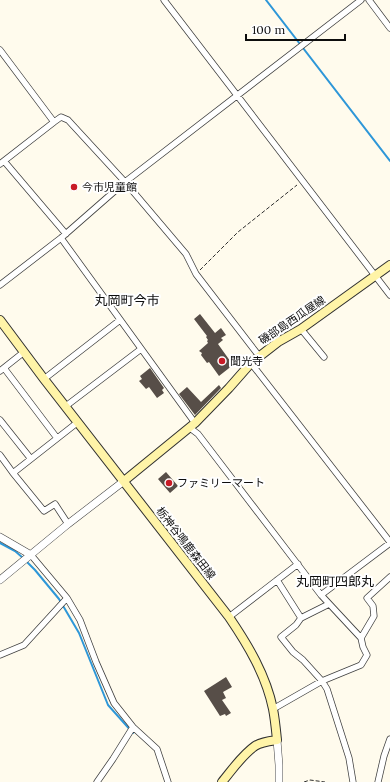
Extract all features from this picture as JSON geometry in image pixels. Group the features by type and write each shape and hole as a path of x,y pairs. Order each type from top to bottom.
{"main road":[{"name":"磯部島西瓜屋線","path":"124,481 193,426 229,388 250,363 390,265"},
{"name":"栃神谷鳴鹿森田線","path":"0,320 229,617 246,642 264,679 273,709 277,740"},
{"path":"222,782 244,756 256,745 277,740"}],"street":[{"path":"164,0 390,295"},
{"path":"0,285 66,234 125,182 361,0"},
{"path":"369,0 390,28"},
{"path":"0,50 54,122"},
{"path":"66,234 2,163 61,117 68,120 125,182 186,254 196,274 259,356"},
{"path":"61,238 141,350 198,434 321,595 360,638 367,655 361,665 322,682 273,709"},
{"path":"44,379 120,320"},
{"path":"301,328 324,357"},
{"path":"66,406 141,350"},
{"path":"24,352 2,370 57,438"},
{"path":"250,363 390,543 321,595"},
{"path":"0,420 31,459"},
{"path":"13,473 78,422"},
{"path":"0,455 44,511 54,504 68,524"},
{"path":"0,580 68,524 124,481"},
{"path":"0,537 29,556 67,598 80,620 114,703 133,727 157,749 167,782"},
{"path":"229,617 298,564"},
{"path":"360,638 374,616 373,606 366,598 390,577"},
{"path":"277,580 301,618"},
{"path":"0,656 24,646 67,598"},
{"path":"329,604 301,618 296,625 281,637 292,652 303,660 322,682 326,689 349,758 353,782"},
{"path":"97,782 133,727"},
{"path":"378,782 384,756 390,739"},
{"path":"277,740 279,782"}],"path":[{"path":"196,274 238,232 302,181"},
{"path":"304,782 310,780 325,782"}],"building":[{"path":"200,314 215,333 221,328 226,335 221,338 223,340 218,344 233,365 219,376 209,362 207,363 201,355 202,353 199,351 208,343 207,336 194,319"},
{"path":"150,368 164,388 162,390 164,393 157,398 149,387 146,389 139,381 142,379 140,376"},
{"path":"219,385 221,388 195,415 179,394 187,387 201,402"},
{"path":"166,472 178,486 170,493 158,479"},
{"path":"226,677 232,687 223,692 226,698 222,700 231,713 226,716 225,714 220,716 204,691"}],"waterway":[{"path":"266,0 390,161"},
{"path":"0,543 15,551 23,558"},
{"path":"26,561 59,599 79,633 108,705 133,733"}],"place":[{"name":"今市児童館","path":"74,187"},
{"name":"聞光寺","path":"222,361"},
{"name":"ファミリーマート","path":"169,483"}],"district":[{"name":"丸岡町今市","path":"127,300"},
{"name":"丸岡町四郎丸","path":"335,581"}]}
